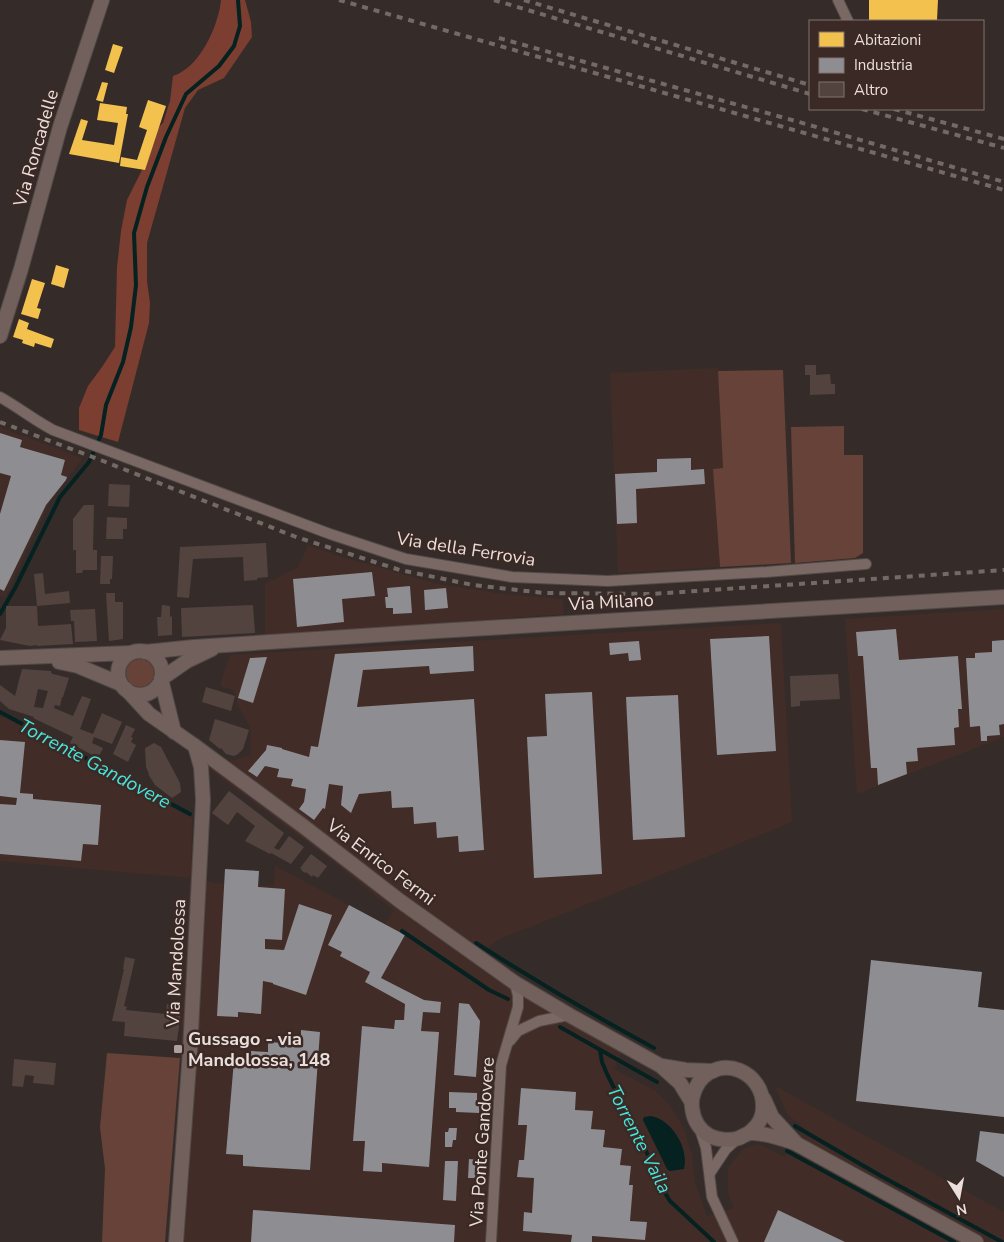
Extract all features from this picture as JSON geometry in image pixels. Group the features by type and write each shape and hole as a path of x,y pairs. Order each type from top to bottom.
{"main road":[{"name":"Via Roncadelle","path":"0,336 21,269 60,127 102,0"},
{"name":"Via Milano","path":"33,657 138,653 456,629 1004,597"},
{"name":"Via Milano","path":"161,680 187,661 221,646"},
{"path":"0,658 33,657 76,665 139,695 152,691 161,680 162,672 157,659 152,655 138,653 125,657 118,670 123,687"},
{"path":"161,680 174,732"},
{"name":"Via Enrico Fermi","path":"123,687 149,714 303,826 400,902 514,982 661,1066"},
{"name":"Via Mandolossa","path":"176,1242 190,1051 203,786 201,767 195,746"},
{"path":"661,1066 686,1070 713,1071 726,1068 739,1070 750,1076 759,1086 772,1117 795,1143"},
{"path":"661,1066 680,1083 691,1101 693,1115 699,1127 710,1136 723,1140 743,1136 771,1136 795,1143 976,1242"},
{"path":"691,1101 698,1083 713,1071"},
{"path":"743,1136 758,1124 763,1111 763,1098"}],"street":[{"path":"838,0 848,20"},
{"name":"Via della Ferrovia","path":"0,397 53,430 330,534 406,559 512,577 608,582 866,564"},
{"name":"Via Ponte Gandovere","path":"492,1242 501,1065 518,1007 518,996 514,982"},
{"name":"Via Ponte Gandovere","path":"506,1045 518,1031 539,1021 569,1015"},
{"path":"699,1127 706,1148 712,1196 733,1242"},
{"path":"710,1173 726,1149 743,1136"}],"shaded area":[{"path":"221,0 245,0 251,22 252,37 224,78 198,90 185,108 147,243 149,323 118,442 79,430 79,408 88,386 115,347 117,267 127,200 143,168 150,136 163,123 170,101 173,76 182,72 197,58 209,40 220,9"},
{"path":"718,368 723,468 713,469 720,567 618,573 610,373"},
{"path":"783,370 791,563 720,567 713,469 723,468 718,371"},
{"path":"844,426 844,455 863,455 863,553 855,558 795,563 791,427"},
{"path":"0,427 82,458 49,504 5,597 0,596"},
{"path":"308,545 335,555 438,584 502,594 563,599 564,614 265,636 265,584 298,567"},
{"path":"1004,609 1004,737 857,794 845,619"},
{"path":"781,623 792,822 497,940 475,959 623,1048 614,1069 654,1090 669,1104 684,1128 692,1155 695,1183 707,1216 734,1208 728,1193 728,1168 743,1149 758,1144 785,1157 804,1128 787,1114 775,1086 1004,1212 1004,1242 181,1242 197,1060 180,1058 190,878 0,861 0,717 6,718 192,818 191,877 215,883 274,886 275,866 385,924 394,911 330,859 208,768 251,755 250,726 238,706 234,690 220,686 230,655"},
{"path":"140,659 150,663 154,673 150,683 140,687 130,683 126,673 130,663"},
{"path":"107,1053 180,1058 165,1242 102,1242 105,1169 100,1127"}],"water":[{"path":"651,1116 666,1123 677,1136 684,1152 684,1169 670,1171 667,1169 643,1120 644,1117"}],"building: Abitazioni":[{"path":"869,0 938,0 937,20 869,20"},
{"path":"113,44 123,47 114,73 105,70"},
{"path":"102,82 108,83 103,102 96,100"},
{"path":"148,100 166,106 145,170 120,166 121,157 137,160 147,130 139,127"},
{"path":"100,103 127,107 126,114 128,114 119,163 69,154 81,119 88,121 82,140 114,145 118,123 97,120"},
{"path":"56,265 69,269 64,288 51,284"},
{"path":"32,279 45,283 37,308 41,309 38,319 21,314"},
{"path":"19,319 29,323 27,329 54,339 51,348 35,343 34,347 22,343 23,340 13,337"}],"building: Industria":[{"path":"0,433 22,440 20,447 65,460 61,475 67,477 46,505 4,591 0,589 0,514 11,476 0,473"},
{"path":"691,458 691,470 704,469 705,484 636,489 637,523 617,524 615,474 657,472 657,459"},
{"path":"372,572 375,596 342,599 344,622 297,627 293,579"},
{"path":"410,586 412,613 393,614 393,608 386,608 385,597 388,597 387,588"},
{"path":"446,588 448,608 425,610 424,590"},
{"path":"896,629 899,660 958,656 962,709 958,709 959,727 954,728 955,745 917,748 918,761 906,762 907,774 878,785 877,768 871,768 863,656 858,656 856,632"},
{"path":"769,636 776,751 717,755 710,639"},
{"path":"1004,640 1004,724 999,725 1000,735 987,736 987,741 981,741 980,726 970,727 966,658 975,658 975,653 992,652 992,641"},
{"path":"639,641 641,660 629,661 628,653 610,655 609,643"},
{"path":"473,646 474,671 430,674 429,666 363,670 357,707 474,699 484,850 459,852 458,836 437,838 436,822 414,824 413,807 392,808 391,791 359,794 351,813 341,805 343,786 329,784 325,809 323,808 314,820 299,809 304,802 306,789 291,786 293,779 277,777 279,769 265,766 257,777 248,771 266,750 267,745 309,757 311,746 318,747 335,654"},
{"path":"267,657 253,703 238,698 250,658"},
{"path":"592,692 602,874 534,878 527,737 547,736 545,694"},
{"path":"678,695 685,837 633,840 626,697"},
{"path":"0,740 25,742 20,793 33,794 33,799 101,805 98,845 83,844 81,861 0,854 0,804 16,805 17,798 0,796"},
{"path":"225,869 259,871 258,887 285,889 282,940 265,939 265,949 284,950 299,904 332,915 306,995 263,981 261,1014 238,1012 238,1017 217,1016"},
{"path":"349,905 405,935 381,978 424,1000 441,1002 440,1013 423,1012 421,1031 439,1032 429,1167 382,1163 382,1172 363,1171 365,1141 353,1141 362,1026 394,1029 395,1020 404,1020 405,1004 365,982 370,972 340,956 342,952 328,945"},
{"path":"871,960 982,972 978,1007 1004,1010 1004,1117 856,1101"},
{"path":"459,1003 469,1004 480,1021 476,1077 454,1075"},
{"path":"301,1030 320,1032 310,1170 243,1166 243,1155 226,1154 234,1060 250,1061 251,1051 268,1052 268,1042 286,1043 286,1036 301,1037"},
{"path":"521,1088 576,1092 575,1110 593,1111 591,1129 605,1130 603,1147 622,1149 620,1165 631,1166 629,1185 633,1185 630,1221 647,1222 645,1240 592,1236 592,1242 571,1242 572,1235 523,1231 524,1212 532,1213 534,1178 517,1177 519,1160 524,1160 527,1125 518,1125"},
{"path":"449,1092 477,1093 477,1100 480,1100 479,1113 456,1112 456,1108 449,1108"},
{"path":"449,1128 457,1128 456,1140 453,1140 452,1147 445,1147 445,1132 448,1132"},
{"path":"980,1131 1004,1134 1004,1177 976,1161"},
{"path":"469,1159 479,1160 478,1178 468,1178"},
{"path":"445,1161 458,1161 456,1201 443,1200"},
{"path":"253,1210 455,1225 454,1242 251,1242"},
{"path":"778,1210 845,1242 764,1242"}],"building: Altro":[{"path":"805,365 816,365 816,375 830,374 831,384 835,384 835,394 810,395 810,375 805,375"},
{"path":"109,484 130,485 129,507 108,506"},
{"path":"84,505 94,505 93,550 97,550 97,570 83,570 82,573 76,573 76,550 73,550 73,519"},
{"path":"107,517 127,518 127,529 123,529 123,539 106,539"},
{"path":"266,543 268,577 244,581 243,557 193,559 189,598 177,597 180,547"},
{"path":"101,556 113,556 110,584 100,584"},
{"path":"43,573 45,594 69,591 70,603 37,606 34,574"},
{"path":"106,593 115,593 115,602 123,602 123,639 109,641"},
{"path":"162,605 170,606 172,635 158,636 157,617 161,617"},
{"path":"253,605 255,633 182,637 181,608"},
{"path":"6,606 37,606 38,626 71,624 73,644 30,646 0,640 6,628"},
{"path":"95,609 97,641 75,642 74,621 71,621 70,610"},
{"path":"22,669 51,671 53,674 69,678 60,706 55,705 54,708 73,716 82,696 91,699 80,729 93,734 102,713 122,722 112,744 94,737 92,743 103,748 98,758 70,743 73,737 34,717 9,709 0,701 0,685 15,696","holes":["38,689 48,691 43,708 34,707"]},
{"path":"838,674 840,699 800,701 800,706 791,707 790,676"},
{"path":"206,687 235,696 231,711 202,702"},
{"path":"215,719 249,730 243,749 238,754 234,756 226,754 209,740"},
{"path":"126,725 135,729 131,742 136,745 128,762 113,754"},
{"path":"154,743 161,747 180,783 181,792 172,798 155,785 148,774 145,748"},
{"path":"229,791 284,833 274,848 279,850 289,836 304,847 291,864 245,841 255,826 237,812 228,825 212,813"},
{"path":"311,854 327,866 318,878 313,875 312,877 300,868"},
{"path":"125,957 135,959 124,1006 127,1007 126,1010 166,1014 167,1004 182,1005 177,1041 124,1036 125,1022 112,1021"},
{"path":"14,1059 56,1063 54,1085 33,1083 34,1076 25,1075 23,1087 12,1086"}],"waterway":[{"path":"0,614 60,497 89,462 101,435 106,405 123,362 131,327 136,285 134,233 147,187 166,137 186,94 219,66 234,46 240,26 238,0"},
{"name":"Torrente Gandovere","path":"0,712 190,814"},
{"name":"Torrente Gandovere","path":"402,931 489,990 508,999"},
{"path":"476,943 564,997 654,1048"},
{"name":"Torrente Gandovere","path":"560,1027 657,1082"},
{"name":"Torrente Vaila","path":"600,1050 607,1074 665,1193 670,1201 714,1242"},
{"path":"795,1126 881,1176 1002,1242"},
{"name":"Torrente Gandovere","path":"787,1151 954,1242"}],"railway":[{"path":"339,0 1004,190"},
{"path":"494,0 809,94"},
{"path":"524,0 809,85"},
{"path":"499,38 1004,182"},
{"path":"866,110 1004,148"},
{"path":"898,110 1004,139"},
{"path":"0,422 296,537 400,570 473,585 544,593 652,594 1004,570"}],"place":[{"name":"Gussago - via Mandolossa, 148","path":"178,1049"}]}
